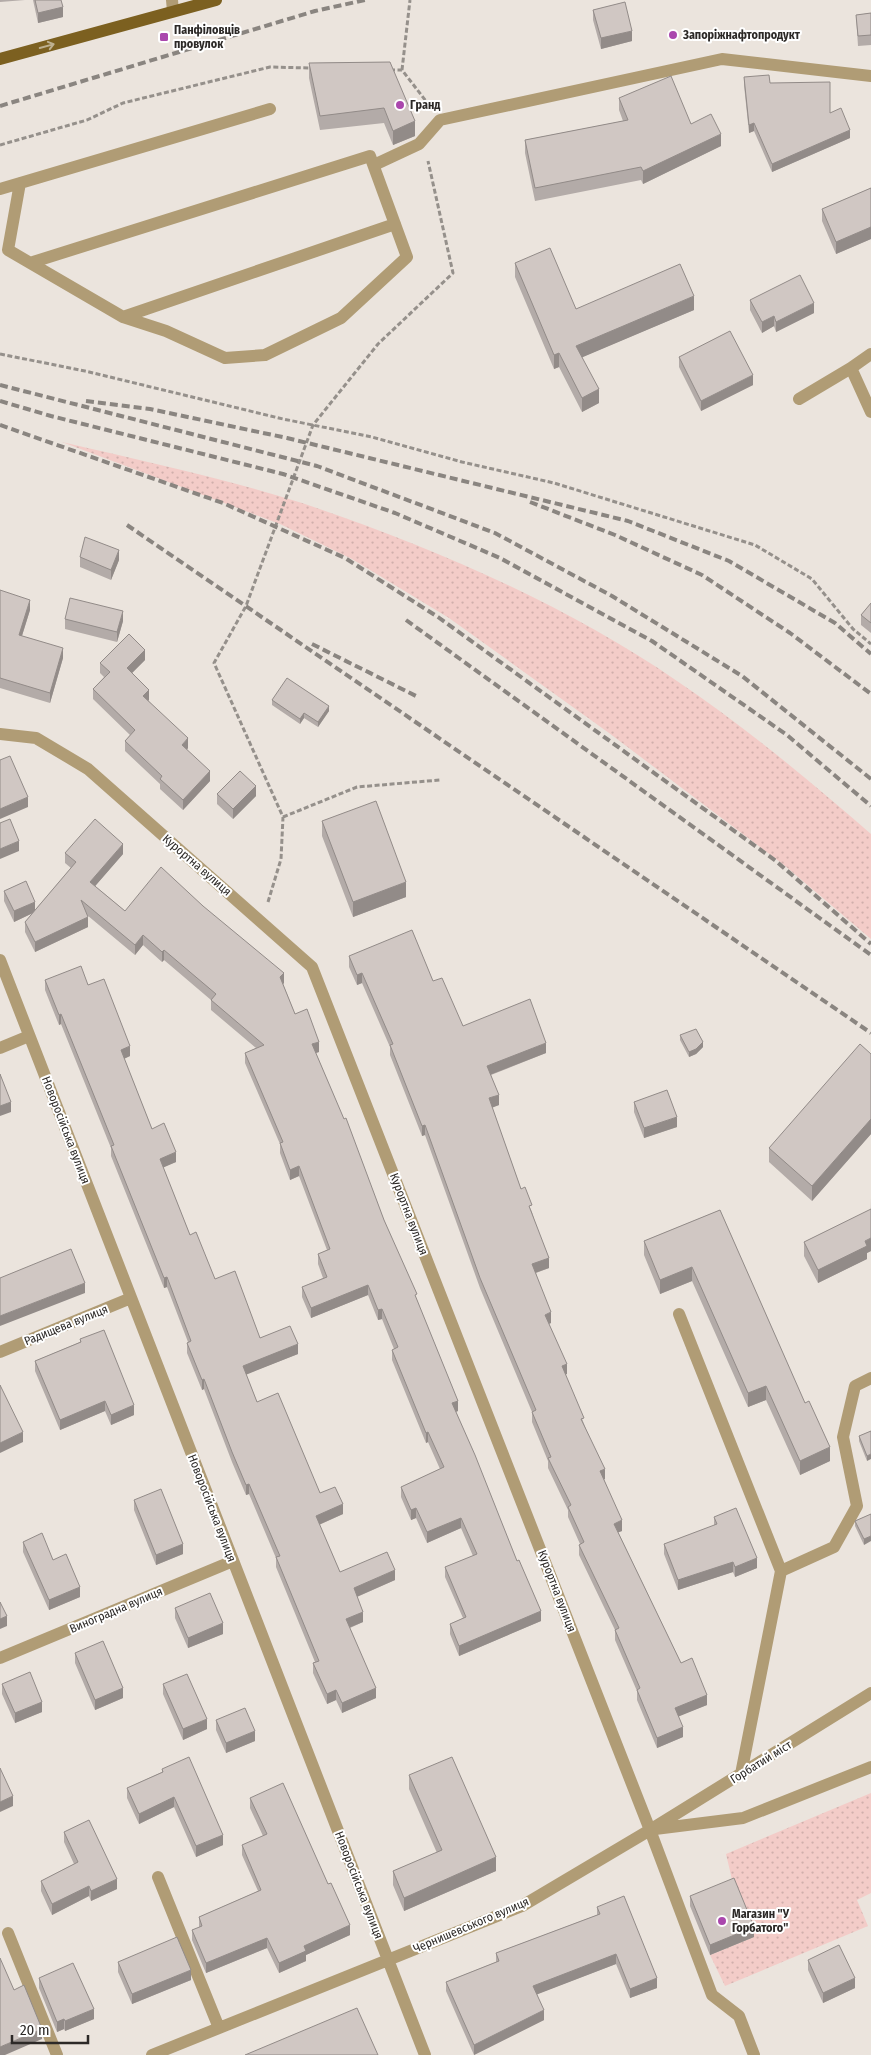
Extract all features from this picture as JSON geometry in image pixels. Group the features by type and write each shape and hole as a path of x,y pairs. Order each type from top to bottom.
{"main road":[{"path":"0,59 172,6 216,0"}],"street":[{"path":"374,165 424,141 440,120 722,58 871,76"},
{"path":"0,189 270,108"},
{"path":"20,183 8,250 33,262 123,317 166,331 225,358 265,355 341,318 407,257 370,156 33,262"},
{"path":"123,317 395,224"},
{"path":"799,399 871,354"},
{"path":"851,368 871,412"},
{"name":"Курортна вулиця","path":"0,734 36,738 88,769 312,967 650,1830 712,1995 739,2016 754,2055"},
{"name":"Новоросійська вулиця","path":"0,960 425,2055"},
{"path":"0,1048 29,1036"},
{"name":"Радищева вулиця","path":"0,1352 131,1298"},
{"path":"678,1314 781,1571 741,1774"},
{"path":"781,1571 834,1548 856,1506 843,1437 855,1386 871,1378"},
{"name":"Виноградна вулиця","path":"0,1658 233,1561"},
{"name":"Горбатий міст","path":"650,1830 871,1693"},
{"name":"Чернишевського вулиця","path":"152,2055 522,1906 650,1830 744,1818 871,1767"},
{"path":"158,1877 219,2028"},
{"path":"8,1934 57,2055"}],"path":[{"path":"410,0 402,70 440,120"},
{"path":"0,146 87,120 123,103 270,67 317,68"},
{"path":"383,70 402,70"},
{"path":"268,904 281,859 283,817 214,663 246,606 313,426 378,344 453,274 424,141"},
{"path":"0,354 84,371 313,426 372,437 462,462 554,483 755,545 812,580 853,629 871,644"},
{"path":"283,817 357,787 440,780"}],"shaded area":[{"path":"62,442 243,486 302,503 399,538 496,579 543,602 634,653 677,681 752,735 871,834 871,939 784,865 609,733 449,618 352,559 280,524"},
{"path":"871,1793 871,1893 857,1900 868,1926 725,1986 710,1955 754,1937 734,1888 726,1854"}],"building":[{"path":"35,0 61,0 63,7 38,13"},
{"path":"625,2 632,31 601,38 593,10"},
{"path":"871,13 871,35 858,36 856,15"},
{"path":"390,62 415,121 393,131 384,108 320,116 309,63"},
{"path":"769,75 770,83 830,82 830,113 841,108 850,130 772,164 754,123 749,125 744,77"},
{"path":"671,76 691,124 711,114 721,134 643,171 641,167 535,188 525,140 628,120 619,98"},
{"path":"871,188 871,227 836,242 822,209"},
{"path":"550,248 576,309 680,264 694,296 576,346 599,389 582,398 559,353 554,355 515,263"},
{"path":"800,275 814,303 776,322 774,316 762,322 750,300"},
{"path":"730,331 753,375 701,401 679,357"},
{"path":"85,537 119,550 111,570 80,557"},
{"path":"0,590 30,600 19,635 63,648 50,693 0,678"},
{"path":"70,598 123,611 117,632 65,619"},
{"path":"871,603 871,623 861,615"},
{"path":"129,634 145,650 127,668 149,690 143,696 188,738 182,745 210,771 183,800 160,779 162,776 125,741 135,730 93,689 110,672 100,663"},
{"path":"287,678 329,706 318,722 304,713 300,719 272,700"},
{"path":"10,756 28,797 0,809 0,760"},
{"path":"240,771 256,786 233,809 217,794"},
{"path":"376,801 406,882 353,902 322,821"},
{"path":"10,819 19,841 0,849 0,823"},
{"path":"95,819 123,844 90,882 125,911 161,867 203,906 284,973 280,977 295,1014 307,1009 319,1042 312,1044 344,1119 346,1118 384,1220 417,1294 415,1295 458,1401 452,1403 517,1561 519,1560 541,1611 459,1646 450,1624 466,1617 445,1567 477,1554 461,1518 427,1532 416,1508 411,1510 401,1487 444,1467 428,1432 426,1433 392,1350 398,1347 382,1309 378,1310 368,1285 311,1308 302,1287 327,1277 318,1254 330,1249 299,1166 290,1170 280,1143 283,1142 245,1053 264,1045 211,1000 216,994 164,950 162,952 143,935 135,945 81,900 88,917 35,942 25,922 76,862 65,853"},
{"path":"26,881 35,902 14,911 4,891"},
{"path":"412,930 433,981 442,978 463,1026 530,999 546,1043 487,1066 499,1095 489,1098 521,1189 525,1187 532,1205 529,1206 549,1258 532,1264 551,1312 545,1315 567,1364 562,1366 584,1418 581,1419 605,1469 600,1471 622,1520 614,1524 681,1663 692,1658 707,1695 675,1708 683,1727 657,1738 637,1690 640,1688 615,1630 619,1628 579,1545 584,1542 568,1507 571,1505 548,1458 551,1457 532,1412 536,1410 480,1278 425,1125 422,1126 390,1045 393,1044 362,973 357,975 349,956"},
{"path":"81,966 88,985 104,979 130,1046 121,1050 152,1129 164,1123 176,1152 160,1159 190,1235 196,1232 215,1279 235,1271 260,1338 290,1326 298,1344 243,1366 257,1402 278,1393 320,1493 335,1487 343,1504 316,1516 340,1572 387,1552 395,1570 354,1588 363,1612 346,1619 376,1688 342,1703 336,1690 327,1694 313,1663 319,1661 276,1557 280,1556 249,1484 246,1485 204,1379 202,1380 187,1343 191,1341 167,1277 164,1278 111,1146 114,1145 61,1014 59,1015 45,980"},
{"path":"696,1029 703,1042 696,1049 689,1052 680,1035"},
{"path":"860,1044 871,1054 871,1119 812,1186 769,1148"},
{"path":"0,1074 11,1102 0,1106"},
{"path":"667,1090 677,1117 644,1128 634,1102"},
{"path":"871,1209 871,1238 865,1241 867,1246 818,1270 804,1242"},
{"path":"720,1210 805,1403 809,1401 830,1447 800,1461 766,1386 748,1393 692,1267 660,1280 644,1241"},
{"path":"71,1249 85,1283 0,1316 0,1278"},
{"path":"104,1330 134,1405 111,1415 105,1401 60,1420 35,1361 81,1342 80,1339"},
{"path":"0,1385 23,1432 0,1443"},
{"path":"871,1431 871,1454 867,1456 859,1436"},
{"path":"161,1489 183,1544 156,1555 134,1500"},
{"path":"736,1508 757,1558 735,1567 733,1562 678,1580 664,1544 717,1524 714,1517"},
{"path":"871,1514 871,1536 864,1539 855,1521"},
{"path":"42,1533 53,1560 66,1554 80,1587 49,1600 23,1542"},
{"path":"210,1593 223,1623 188,1638 175,1608"},
{"path":"0,1602 7,1616 0,1619"},
{"path":"103,1641 123,1688 95,1700 75,1653"},
{"path":"30,1672 42,1702 15,1713 2,1684"},
{"path":"187,1674 207,1719 183,1729 163,1684"},
{"path":"245,1708 255,1731 226,1743 216,1720"},
{"path":"189,1757 223,1835 196,1846 174,1797 139,1814 127,1788 163,1772 162,1769"},
{"path":"452,1757 496,1857 404,1898 393,1871 442,1850 409,1775"},
{"path":"0,1768 13,1796 0,1802"},
{"path":"283,1783 328,1884 331,1883 350,1925 304,1946 306,1951 279,1963 267,1938 206,1963 192,1930 202,1926 199,1917 261,1890 242,1845 267,1834 250,1798"},
{"path":"89,1820 117,1879 91,1891 89,1886 52,1904 41,1881 78,1862 64,1832"},
{"name":"Магазин \"У Горбатого\"","path":"734,1878 754,1927 710,1945 690,1896"},
{"path":"624,1896 657,1978 630,1989 616,1954 533,1986 544,2010 474,2045 446,1982 499,1961 496,1953 600,1914 597,1907"},
{"path":"177,1937 191,1970 132,1994 118,1962"},
{"path":"839,1945 855,1978 823,1993 808,1960"},
{"path":"0,1958 14,1990 24,1985 42,2029 0,2047"},
{"path":"73,1963 94,2009 65,2021 64,2019 57,2022 39,1978"},
{"path":"357,2008 378,2055 245,2055"}],"railway":[{"path":"0,106 315,11 365,0"},
{"path":"0,385 317,466 495,533 612,596 742,676 871,779"},
{"path":"0,401 51,416 283,474 395,513 500,558 652,641 787,735 871,806"},
{"path":"86,401 150,409 287,438 628,521 729,561 835,623 871,654"},
{"path":"0,425 223,503 345,558 438,617 776,861 871,944"},
{"path":"530,502 615,535 702,575 790,633 871,694"},
{"path":"127,525 871,1033"},
{"path":"406,620 871,955"},
{"path":"312,644 418,697"}],"place":[{"name":"Запоріжнафтопродукт","path":"673,35"},
{"name":"Панфіловців провулок","path":"164,37"},
{"name":"Гранд","path":"400,105"},
{"name":"Магазин \"У Горбатого\"","path":"722,1921"}]}
